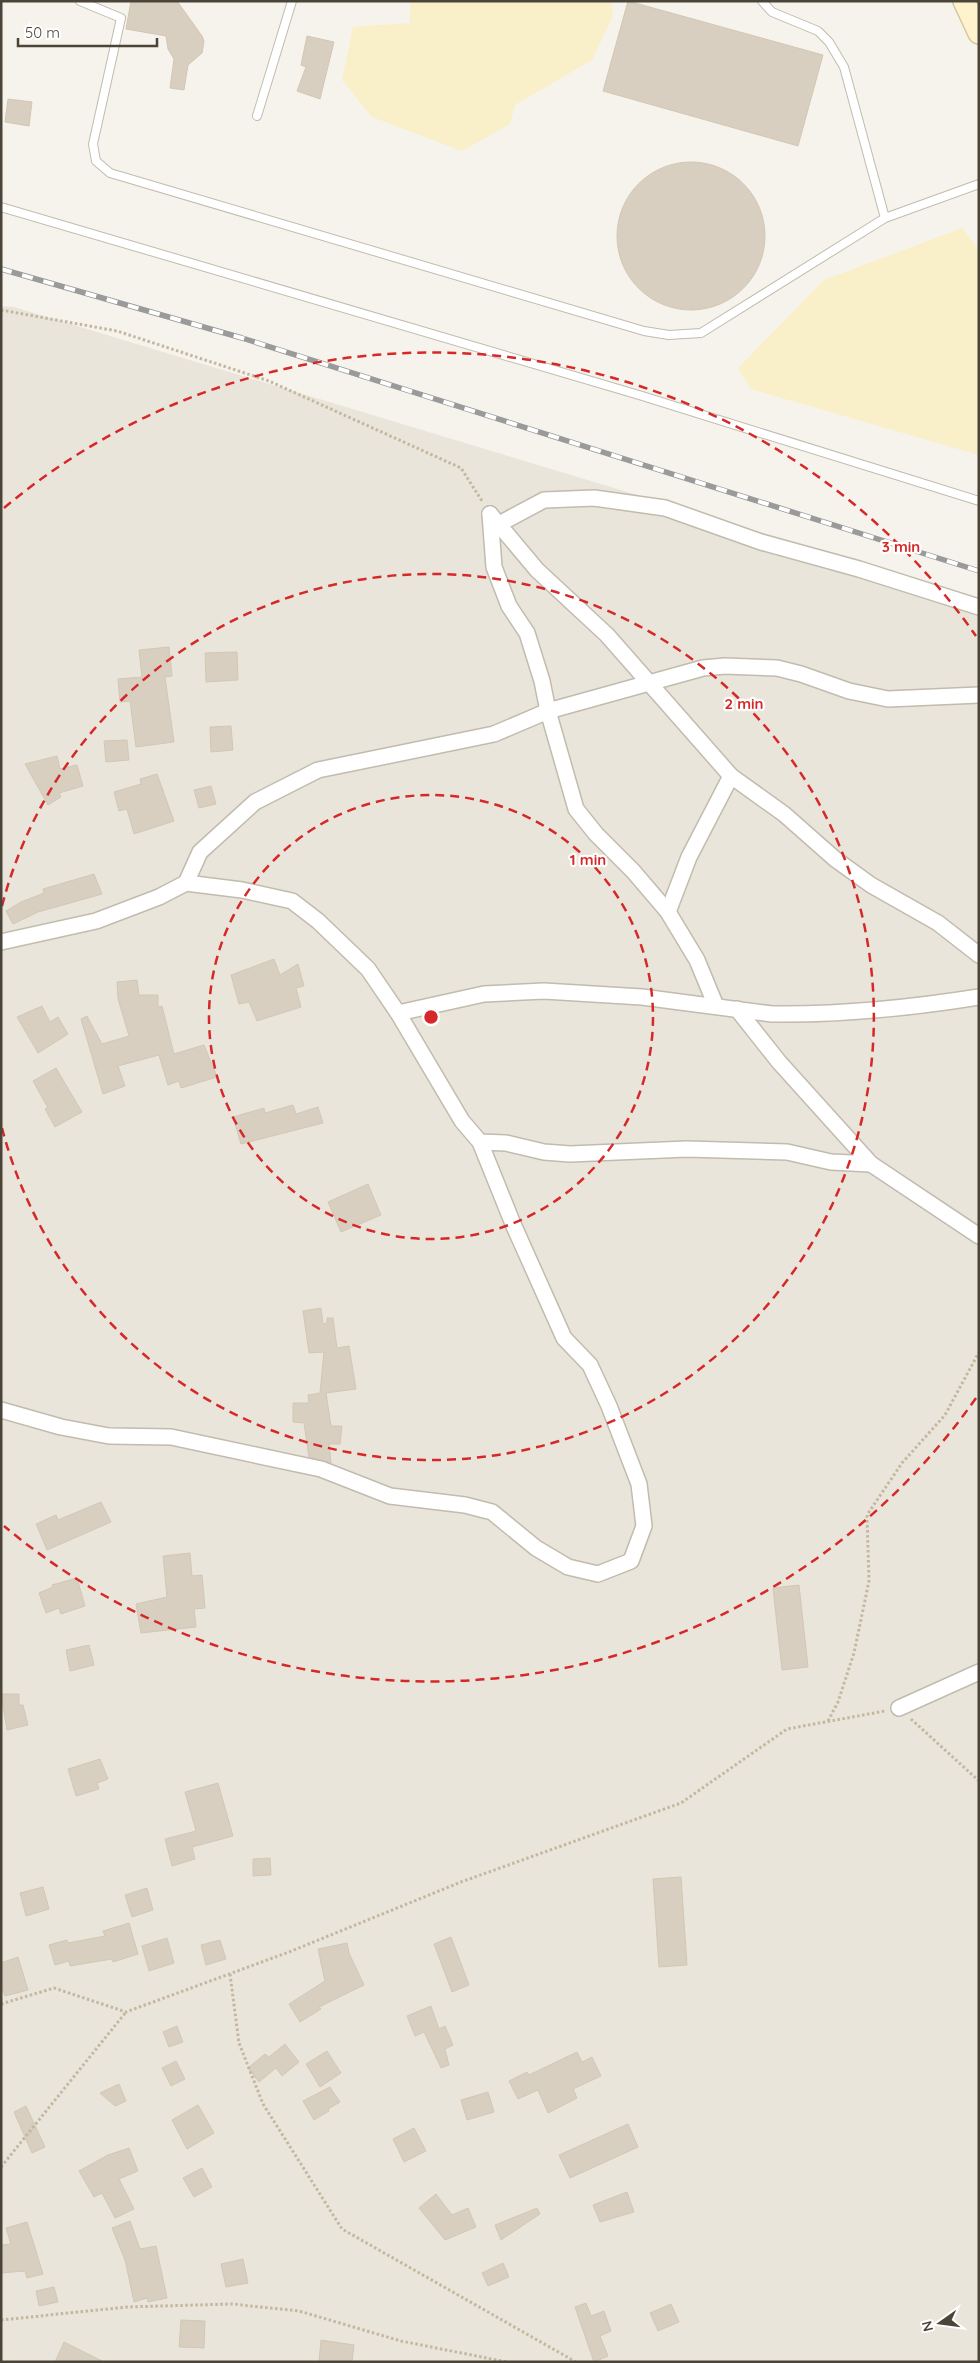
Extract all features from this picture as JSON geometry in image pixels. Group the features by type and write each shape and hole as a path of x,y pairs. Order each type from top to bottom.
{"street":[{"path":"964,1 979,33"},
{"path":"494,519 544,500 594,498 665,508 761,542 859,569 979,608"},
{"path":"494,519 537,570 607,635 731,776 784,814 849,869 938,923 979,955"},
{"path":"494,519 494,567 509,606 527,633 542,681 548,711 576,809 596,834 633,871 668,912 697,960 716,1006"},
{"path":"186,883 200,852 255,802 318,770 494,734 548,711 703,668 724,666 777,668 801,674 849,691 888,699 979,695"},
{"path":"668,912 689,857 731,776"},
{"path":"1,942 96,921 159,897 186,883 242,890 292,902 318,921 368,969 398,1014 462,1121 480,1142 513,1224 560,1330 564,1338 590,1365 609,1406 639,1484 644,1526 632,1561 598,1574 568,1567 544,1553 492,1512 465,1505 390,1496 321,1469 180,1439 109,1436 61,1427 1,1410"},
{"path":"398,1014 484,994 544,991 642,997 772,1014 836,1014 926,1005 979,997"},
{"path":"737,1009 779,1062 871,1164 979,1236"},
{"path":"480,1142 506,1143 544,1152 570,1154 687,1149 787,1152 831,1162 871,1164"},
{"path":"899,1708 979,1672"}],"lane":[{"path":"80,1 121,18 93,144 96,161 110,173 644,331 669,335 701,333 885,218 979,184"},
{"path":"257,116 292,1"},
{"path":"762,1 772,12 818,31 829,42 844,68 885,218"},
{"path":"1,207 630,392 979,501"}],"path":[{"path":"1,310 117,331 269,381 461,468 494,519"},
{"path":"828,1721 838,1702 854,1653 869,1581 867,1515 902,1463 945,1415 979,1352"},
{"path":"1,2167 126,2012 230,1974 461,1882 681,1803 787,1729 899,1708 979,1781"},
{"path":"230,1974 239,2043 264,2104 342,2229 576,2362"},
{"path":"1,2004 54,1988 126,2012"},
{"path":"1,2320 127,2307 232,2304 299,2311 401,2341 507,2362"}],"shaded area":[{"path":"1,306 14,307 979,598 979,2362 1,2362"}],"sand":[{"path":"410,1 611,1 613,16 592,60 515,105 510,124 462,151 372,117 342,80 353,27 410,23"},
{"path":"962,228 979,249 979,455 751,389 738,368 824,280"}],"building":[{"path":"131,1 177,1 202,36 204,41 202,53 188,65 184,90 170,88 174,59 168,49 166,36 126,29"},
{"path":"628,1 823,55 798,146 603,91"},
{"path":"307,36 334,42 320,99 297,91 306,67 301,65"},
{"path":"8,99 32,102 29,126 5,122"},
{"path":"691,162 719,167 744,183 760,208 765,236 760,264 744,289 719,305 691,310 663,305 638,289 622,264 617,236 622,208 638,183 663,167"},
{"path":"169,647 172,676 165,677 174,742 136,747 130,701 120,702 118,679 142,677 139,650"},
{"path":"237,652 238,680 206,682 205,653"},
{"path":"231,726 233,750 211,752 210,727"},
{"path":"127,740 129,760 106,762 104,741"},
{"path":"57,756 60,769 77,765 83,786 59,793 61,797 48,805 25,764"},
{"path":"157,774 174,821 134,834 127,809 119,811 114,792 141,784 140,779"},
{"path":"211,786 216,804 199,808 194,790"},
{"path":"94,874 102,894 38,912 13,924 6,911 21,902 44,893 43,889"},
{"path":"274,959 280,975 298,964 304,986 296,988 301,1007 257,1021 249,1002 239,1004 231,975"},
{"path":"137,980 139,995 158,995 158,1007 162,1006 174,1054 204,1045 217,1077 181,1088 179,1081 168,1085 159,1055 118,1066 125,1086 103,1094 81,1019 87,1016 102,1044 129,1036 118,999 117,982"},
{"path":"42,1006 50,1022 58,1017 68,1034 38,1053 17,1017"},
{"path":"56,1068 82,1112 55,1127 45,1109 48,1108 33,1081"},
{"path":"293,1105 296,1114 318,1107 323,1123 241,1144 233,1117 264,1108 265,1113"},
{"path":"368,1184 381,1215 341,1232 328,1202"},
{"path":"321,1308 323,1324 327,1323 327,1318 333,1318 337,1348 349,1346 356,1389 326,1393 331,1426 342,1426 340,1444 329,1444 331,1463 309,1457 304,1423 293,1422 293,1403 309,1403 308,1395 320,1393 324,1352 309,1353 303,1311"},
{"path":"101,1502 111,1522 47,1550 36,1524 56,1515 58,1520"},
{"path":"190,1553 192,1576 202,1575 205,1608 194,1609 196,1627 141,1633 136,1604 167,1597 163,1556"},
{"path":"77,1578 85,1606 61,1614 59,1608 46,1613 39,1593 53,1587 52,1585"},
{"path":"799,1585 808,1667 782,1670 773,1588"},
{"path":"89,1645 94,1665 70,1671 66,1650"},
{"path":"1,1694 19,1694 19,1705 23,1705 28,1725 7,1730"},
{"path":"100,1759 108,1779 97,1783 99,1789 76,1796 68,1769"},
{"path":"218,1783 233,1836 192,1847 195,1859 172,1866 165,1839 196,1831 185,1792"},
{"path":"270,1858 271,1875 253,1876 253,1859"},
{"path":"681,1877 687,1965 659,1967 653,1879"},
{"path":"43,1887 49,1909 26,1916 20,1893"},
{"path":"147,1888 153,1910 132,1917 125,1895"},
{"path":"129,1923 138,1954 113,1962 112,1959 70,1966 69,1961 55,1965 49,1945 67,1940 68,1943 105,1936 103,1931"},
{"path":"451,1937 469,1985 452,1992 434,1944"},
{"path":"167,1938 174,1963 149,1971 142,1946"},
{"path":"220,1940 226,1959 206,1965 201,1945"},
{"path":"347,1943 349,1953 364,1985 319,2007 321,2009 300,2022 289,2004 325,1981 318,1949"},
{"path":"18,1957 28,1990 5,1996 1,1985 1,1963"},
{"path":"431,2006 439,2029 445,2026 453,2045 445,2049 449,2065 441,2068 424,2032 415,2036 407,2016"},
{"path":"177,2026 183,2042 169,2047 163,2032"},
{"path":"285,2044 299,2062 282,2076 276,2068 259,2082 248,2068 265,2054 269,2057"},
{"path":"327,2051 341,2073 320,2087 306,2064"},
{"path":"577,2052 582,2062 592,2057 601,2076 573,2089 577,2098 548,2113 538,2090 518,2099 509,2081 527,2072 529,2075"},
{"path":"176,2061 185,2079 171,2086 162,2068"},
{"path":"119,2084 126,2101 115,2106 100,2093"},
{"path":"330,2087 340,2102 314,2120 303,2101"},
{"path":"488,2092 494,2112 467,2120 461,2100"},
{"path":"198,2105 214,2133 187,2149 172,2120"},
{"path":"26,2106 45,2147 32,2153 14,2112"},
{"path":"628,2124 638,2147 570,2178 559,2155"},
{"path":"414,2128 426,2151 404,2162 393,2139"},
{"path":"129,2148 138,2171 119,2179 134,2209 115,2218 102,2193 94,2197 79,2171 108,2155"},
{"path":"202,2168 212,2187 194,2197 183,2178"},
{"path":"627,2192 634,2212 600,2222 593,2205"},
{"path":"436,2194 452,2215 468,2208 476,2227 445,2240 419,2208"},
{"path":"537,2208 540,2214 501,2240 495,2225"},
{"path":"130,2221 140,2249 156,2246 167,2298 148,2302 147,2298 134,2302 125,2260 112,2228"},
{"path":"27,2222 43,2274 27,2278 25,2271 1,2273 1,2245 11,2244 6,2228"},
{"path":"243,2259 248,2283 226,2287 221,2264"},
{"path":"503,2263 509,2277 488,2286 482,2273"},
{"path":"54,2287 58,2302 39,2306 36,2291"},
{"path":"586,2303 591,2316 604,2311 611,2331 600,2336 608,2356 594,2362 575,2307"},
{"path":"671,2304 679,2322 658,2331 650,2313"},
{"path":"181,2320 205,2321 204,2348 179,2347"},
{"path":"321,2340 354,2345 352,2362 319,2362"},
{"path":"64,2342 104,2362 55,2362"}],"railway":[{"path":"1,269 242,338 979,571"}]}
